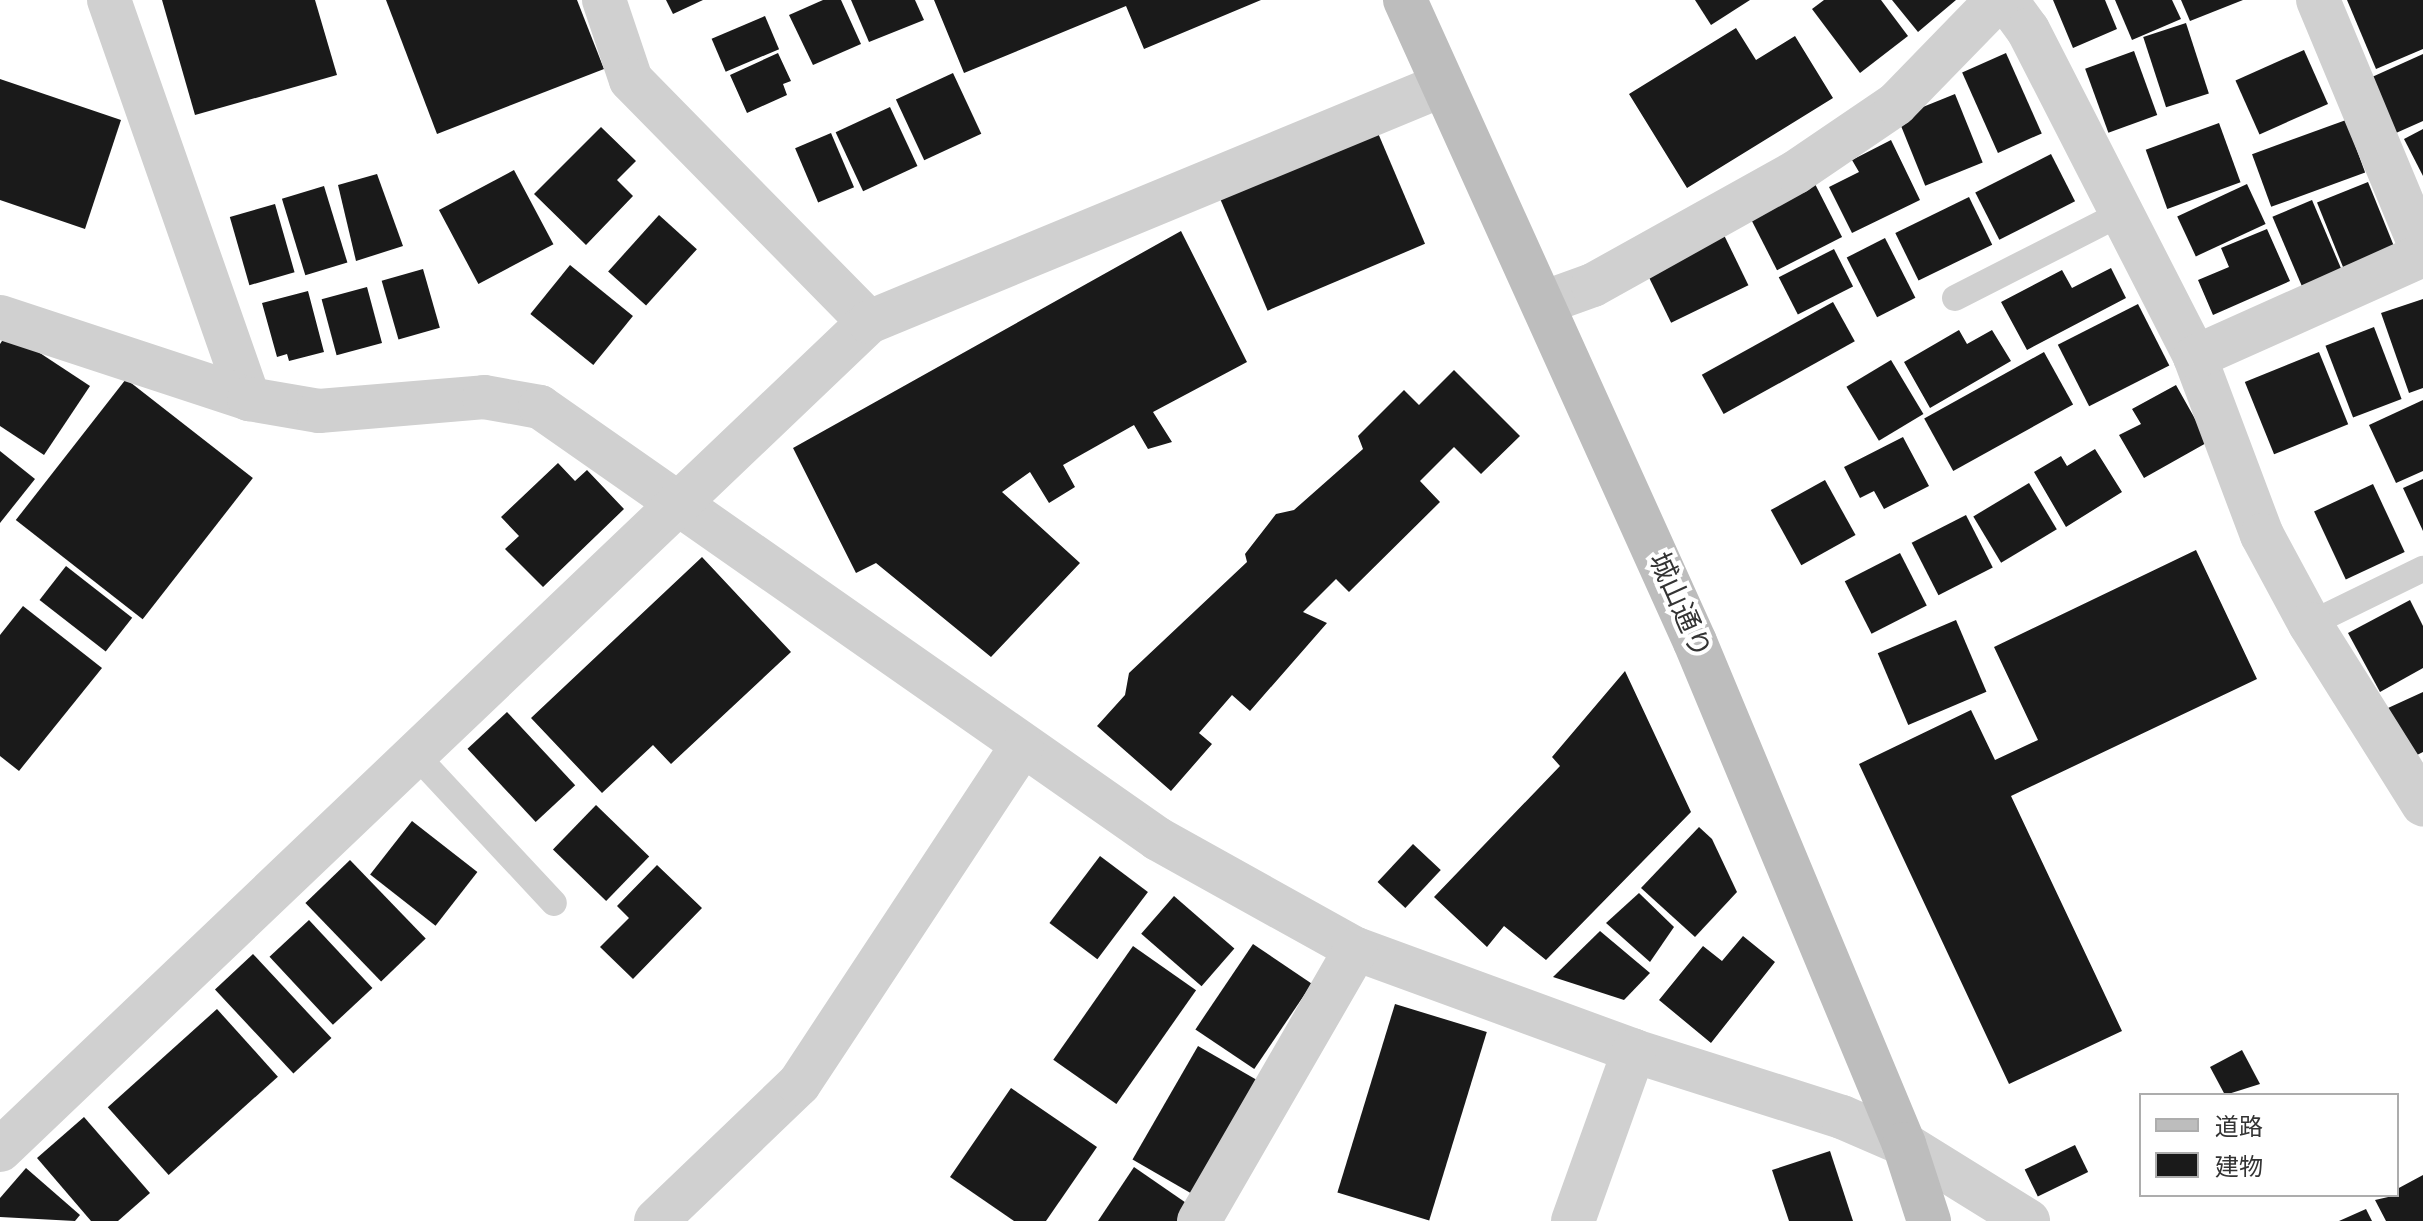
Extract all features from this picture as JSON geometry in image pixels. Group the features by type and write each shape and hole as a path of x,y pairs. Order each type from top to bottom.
{"street":[{"path":"109,0 249,399"},
{"path":"604,0 631,80 869,322"},
{"name":"城山通り","path":"1405,0 1695,642 1904,1144 1929,1221"},
{"path":"1543,303 1593,285 1796,172 1896,104 1997,0"},
{"path":"2006,0 2028,30 2195,357 2262,535 2310,624 2423,804"},
{"path":"2195,357 2423,254 2318,0"},
{"path":"0,1150 674,503 869,322 1443,85"},
{"path":"0,317 249,399 319,411 484,397 540,407 1158,839 1356,949 1634,1051 1806,1104 1904,1144 2028,1221"},
{"path":"656,1221 799,1084 1022,746"},
{"path":"1199,1221 1356,949"},
{"path":"1573,1221 1634,1051"}],"lane":[{"path":"1955,298 2120,214"},
{"path":"2310,624 2423,569"},
{"path":"414,753 554,903"}],"building":[{"path":"162,0 315,0 337,75 195,115"},
{"path":"386,0 577,0 604,69 437,134"},
{"path":"666,0 703,0 673,14"},
{"path":"823,0 841,0 861,44 813,65 789,15"},
{"path":"851,0 915,0 924,20 869,42"},
{"path":"934,0 1261,0 1144,49 1126,6 964,73"},
{"path":"1695,0 1750,0 1711,25"},
{"path":"1824,0 1881,0 1908,36 1860,73 1812,9"},
{"path":"1892,0 1956,0 1918,32"},
{"path":"2053,0 2105,0 2117,29 2073,48"},
{"path":"2115,0 2172,0 2181,19 2132,40"},
{"path":"2181,0 2243,0 2190,21"},
{"path":"2347,0 2423,0 2423,49 2376,69"},
{"path":"765,16 779,49 726,72 712,39"},
{"path":"2186,23 2209,93 2166,107 2143,37"},
{"path":"1736,28 1756,60 1795,36 1833,98 1687,188 1629,94"},
{"path":"2304,50 2328,104 2259,134 2235,81"},
{"path":"2134,51 2157,115 2108,133 2085,69"},
{"path":"778,53 791,81 783,84 787,95 747,113 730,75"},
{"path":"2006,53 2042,133 1998,153 1962,73"},
{"path":"2423,54 2423,121 2396,133 2372,77"},
{"path":"953,73 981,134 924,160 896,100"},
{"path":"0,79 121,120 85,229 0,200"},
{"path":"1955,94 1983,163 1925,186 1898,117"},
{"path":"890,107 917,166 863,191 836,132"},
{"path":"2346,120 2365,173 2271,207 2252,154"},
{"path":"2219,123 2241,182 2167,209 2146,150"},
{"path":"1375,126 1425,244 1268,311 1218,193"},
{"path":"601,127 636,161 617,180 633,196 586,245 534,194"},
{"path":"2423,129 2423,176 2404,139"},
{"path":"831,133 854,187 818,203 795,148"},
{"path":"1891,140 1920,200 1852,233 1829,187 1859,172 1852,160"},
{"path":"2051,154 2075,201 1999,240 1975,193"},
{"path":"514,170 553,244 478,284 439,210"},
{"path":"377,174 403,246 356,261 338,185"},
{"path":"1813,180 1842,237 1777,270 1748,213"},
{"path":"2368,182 2396,251 2345,271 2317,203"},
{"path":"2247,184 2266,224 2196,256 2177,217"},
{"path":"324,186 347,263 305,275 282,199"},
{"path":"1969,197 1992,245 1919,281 1895,233"},
{"path":"2312,200 2342,272 2303,289 2272,217"},
{"path":"275,204 295,272 249,285 230,217"},
{"path":"659,215 697,249 646,306 608,271"},
{"path":"2267,229 2290,281 2213,315 2198,280 2229,267 2221,248"},
{"path":"1181,231 1247,362 1153,412 1172,442 1148,449 1134,425 1063,465 1075,487 1049,503 1030,472 1002,492 1080,563 991,657 876,563 856,573 793,448"},
{"path":"1723,233 1748,285 1671,323 1646,271"},
{"path":"1885,238 1915,298 1877,317 1847,258"},
{"path":"1834,249 1853,286 1798,315 1779,277"},
{"path":"570,265 633,316 593,365 530,314"},
{"path":"2111,268 2126,298 2027,350 2001,302 2062,270 2072,288"},
{"path":"423,269 440,328 398,339 382,281"},
{"path":"367,287 382,343 337,355 322,299"},
{"path":"308,291 324,352 289,361 287,354 277,357 262,303"},
{"path":"2423,299 2423,388 2409,393 2381,313"},
{"path":"1833,302 1855,341 1724,414 1702,375"},
{"path":"2138,304 2169,365 2089,406 2058,345"},
{"path":"2374,327 2402,399 2353,418 2325,346"},
{"path":"1959,330 1967,344 1992,330 2011,361 1930,408 1904,362"},
{"path":"8,332 90,386 44,455 0,426 0,344"},
{"path":"2044,352 2073,404 1953,471 1924,418"},
{"path":"2319,352 2348,424 2274,454 2245,382"},
{"path":"1891,360 1923,414 1879,441 1846,387"},
{"path":"1454,370 1520,436 1481,474 1454,447 1420,481 1440,502 1349,592 1336,579 1303,612 1327,623 1250,711 1232,695 1199,733 1212,744 1171,791 1097,726 1125,695 1129,673 1247,562 1245,554 1276,514 1294,510 1363,449 1358,436 1404,390 1419,405"},
{"path":"126,379 253,478 143,619 16,520"},
{"path":"2176,385 2208,442 2144,478 2119,435 2141,424 2132,409"},
{"path":"2423,400 2423,471 2396,483 2369,425"},
{"path":"1903,437 1929,486 1884,509 1874,491 1860,498 1844,467"},
{"path":"2095,449 2122,492 2066,527 2034,472 2061,456 2067,466"},
{"path":"0,451 35,479 0,523"},
{"path":"558,463 575,481 587,470 624,509 543,587 505,549 519,536 501,517"},
{"path":"2423,479 2423,531 2403,488"},
{"path":"1825,480 1856,535 1801,565 1771,510"},
{"path":"2029,483 2057,529 2001,563 1973,516"},
{"path":"2373,484 2405,552 2346,579 2314,511"},
{"path":"1966,515 1993,568 1938,595 1912,543"},
{"path":"2196,550 2257,679 2011,796 2122,1031 2009,1084 1859,764 1971,710 1995,760 2038,740 1994,647"},
{"path":"1900,553 1927,606 1872,634 1845,581"},
{"path":"702,557 791,652 671,764 653,745 602,793 531,718"},
{"path":"66,566 132,618 106,652 40,600"},
{"path":"2410,600 2423,626 2423,668 2380,692 2348,633"},
{"path":"23,606 102,668 19,771 0,756 0,635"},
{"path":"1956,620 1986,692 1908,725 1878,653"},
{"path":"1625,671 1691,812 1546,960 1504,926 1487,947 1434,897 1560,766 1552,757"},
{"path":"2423,692 2423,752 2411,758 2388,708"},
{"path":"507,712 575,785 536,822 468,749"},
{"path":"596,805 649,856 606,901 553,850"},
{"path":"412,821 477,872 436,926 370,875"},
{"path":"1699,827 1712,839 1737,892 1695,937 1641,888"},
{"path":"1413,844 1441,870 1405,908 1378,882"},
{"path":"1100,856 1148,892 1097,959 1049,923"},
{"path":"350,860 426,938 381,981 305,903"},
{"path":"657,865 702,908 633,979 600,947 629,918 617,906"},
{"path":"1639,893 1674,927 1650,962 1606,923"},
{"path":"1174,896 1234,948 1202,986 1141,934"},
{"path":"309,920 372,988 333,1025 270,957"},
{"path":"1600,931 1650,973 1624,1000 1553,977"},
{"path":"1743,936 1775,962 1711,1043 1659,1000 1703,946 1722,961"},
{"path":"1253,944 1312,984 1254,1069 1195,1029"},
{"path":"1133,946 1196,990 1116,1104 1053,1060"},
{"path":"253,954 331,1038 293,1074 215,989"},
{"path":"1395,1004 1487,1032 1429,1220 1337,1192"},
{"path":"217,1009 278,1077 169,1175 108,1107"},
{"path":"1198,1046 1258,1080 1192,1194 1132,1159"},
{"path":"2242,1050 2260,1084 2224,1093 2210,1067"},
{"path":"1011,1088 1097,1147 1046,1221 1014,1221 950,1177"},
{"path":"84,1117 150,1193 118,1221 91,1221 37,1158"},
{"path":"2075,1145 2088,1172 2038,1197 2025,1170"},
{"path":"1830,1151 1853,1221 1789,1221 1772,1170"},
{"path":"1134,1167 1192,1207 1183,1221 1098,1221"},
{"path":"26,1168 80,1215 75,1221 0,1217 0,1198"},
{"path":"2423,1175 2423,1221 2386,1221 2375,1200 2399,1197 2399,1188"},
{"path":"2366,1209 2372,1221 2339,1221"}]}
